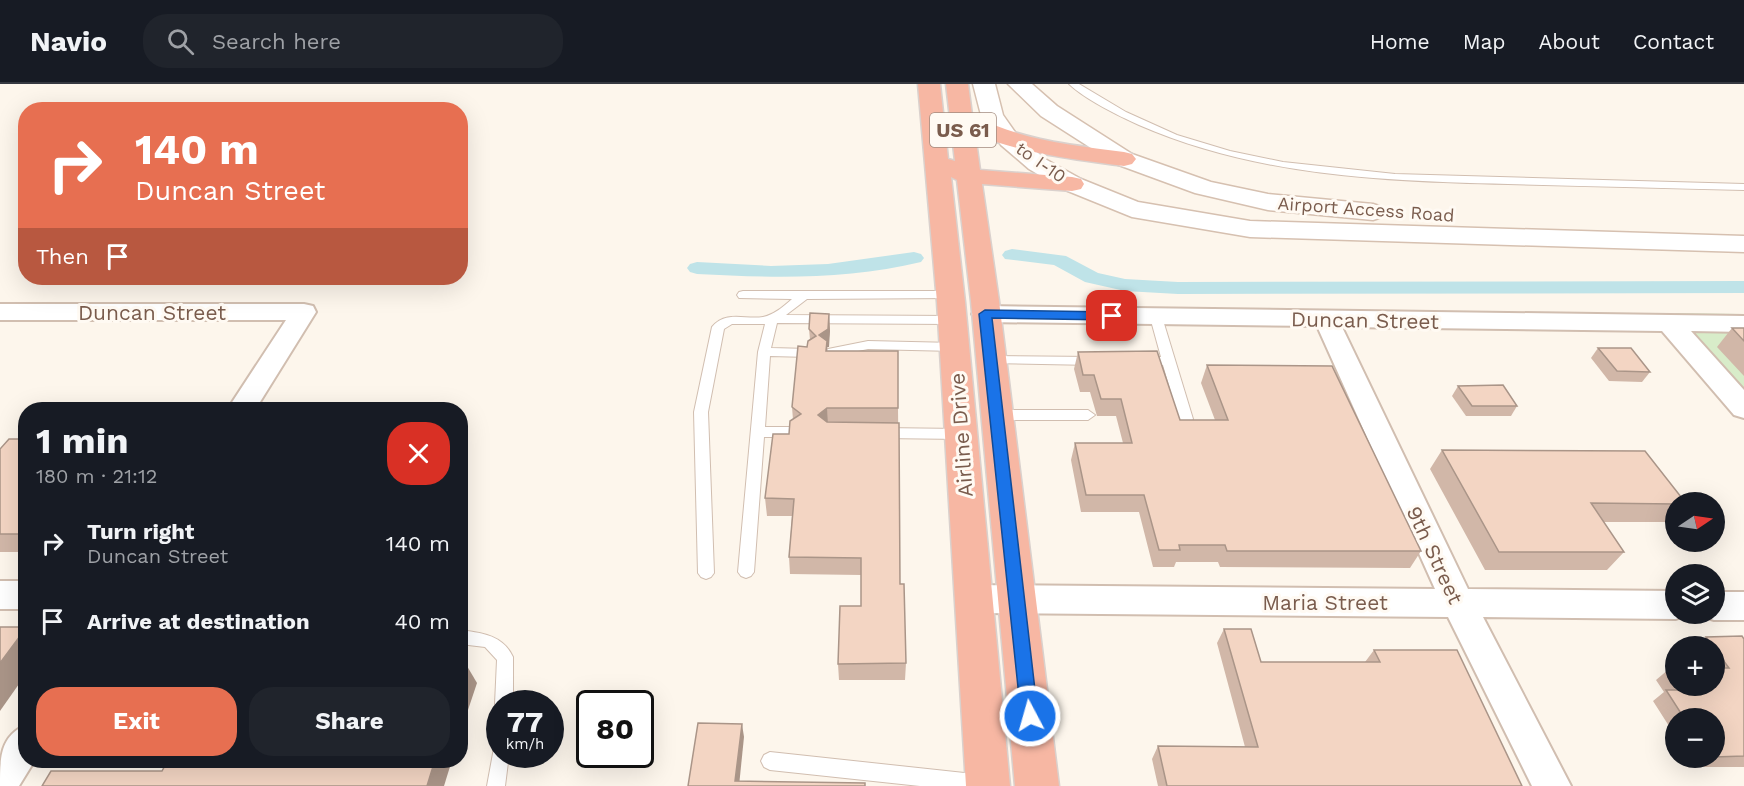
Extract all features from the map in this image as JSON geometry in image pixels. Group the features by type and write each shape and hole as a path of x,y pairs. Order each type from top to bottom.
{"highway":[{"name":"Airline Drive","path":"929,84 935,159 961,319 990,360 1037,786"},
{"name":"Airline Drive","path":"957,84 973,216 961,319 961,434 988,785"},
{"path":"961,117 981,130 1009,141 1125,159"},
{"path":"935,159 968,176 1072,184"},
{"path":"973,216 986,194 1019,180"}],"main road":[{"path":"984,84 992,115 1009,141"},
{"name":"Airport Access Road","path":"1019,84 1048,111 1125,159 1204,188 1268,202 1347,211 1744,223"},
{"name":"to I-10","path":"1009,141 1037,164 1072,184"},
{"name":"Airport Access Road","path":"1072,184 1132,209 1250,229 1744,244"}],"street":[{"name":"Duncan Street","path":"0,312 304,312 246,402"},
{"name":"Duncan Street","path":"961,319 1156,317 1744,324"},
{"name":"9th Street","path":"1326,319 1458,603 1552,786"},
{"path":"1669,323 1744,408"},
{"path":"0,595 18,595"},
{"name":"Maria Street","path":"974,599 1665,605"},
{"path":"1725,606 1744,606"},
{"path":"0,781 18,754"}],"lane":[{"path":"1073,84 1091,97 1133,119 1180,138 1224,152 1324,172 1421,179 1744,187"},
{"path":"743,295 804,295 961,319"},
{"path":"746,572 764,352 772,319 804,295"},
{"path":"1156,317 1186,419"},
{"path":"706,573 702,411 718,327 725,320 961,319"},
{"path":"828,354 961,319"},
{"path":"764,352 809,353"},
{"path":"990,360 1101,361"},
{"path":"1134,361 1168,361"},
{"path":"997,415 1088,415"},
{"path":"759,432 793,432"},
{"path":"864,433 961,434"},
{"path":"468,638 489,641 505,657 504,690"},
{"path":"770,761 988,785"},
{"path":"496,786 498,768"}],"green space":[{"path":"1675,313 1744,314 1744,390"}],"building":[{"path":"810,313 829,314 828,329 819,335 827,341 826,351 898,351 898,408 827,408 818,415 827,422 899,423 900,584 904,584 906,663 838,664 840,606 861,606 861,558 789,557 794,499 765,498 773,434 789,434 790,421 801,414 792,407 798,346 807,347 808,341 816,336 809,329"},
{"path":"1732,328 1744,328 1744,341"},
{"path":"1598,348 1631,348 1650,372 1617,371"},
{"path":"1157,351 1180,420 1228,420 1207,365 1332,366 1421,551 1227,551 1225,545 1179,545 1180,550 1159,550 1144,495 1086,495 1075,443 1132,443 1121,399 1101,399 1094,375 1083,375 1078,352"},
{"path":"1503,385 1517,406 1472,406 1458,386"},
{"path":"9,439 18,439 18,534 0,534 0,449"},
{"path":"1442,450 1645,451 1677,492 1665,492 1665,504 1591,503 1624,552 1499,552"},
{"path":"0,627 18,627 18,639 0,663"},
{"path":"1224,629 1251,629 1261,662 1380,662 1374,650 1457,650 1522,786 1167,786 1158,746 1258,747"},
{"path":"1725,636 1742,636 1744,639 1744,756 1725,757 1725,708 1678,708 1670,696 1725,696 1725,668 1729,668 1725,663"},
{"path":"698,723 742,724 735,781 865,783 865,786 688,786"},
{"path":"164,768 433,768 427,786 42,786 51,771 162,771"}],"waterway":[{"path":"1012,255 1059,260 1092,278 1125,285 1178,288 1744,287"},
{"path":"697,268 771,272 828,270 914,258"}],"route":[{"path":"1030,716 985,314 1112,316"}]}
